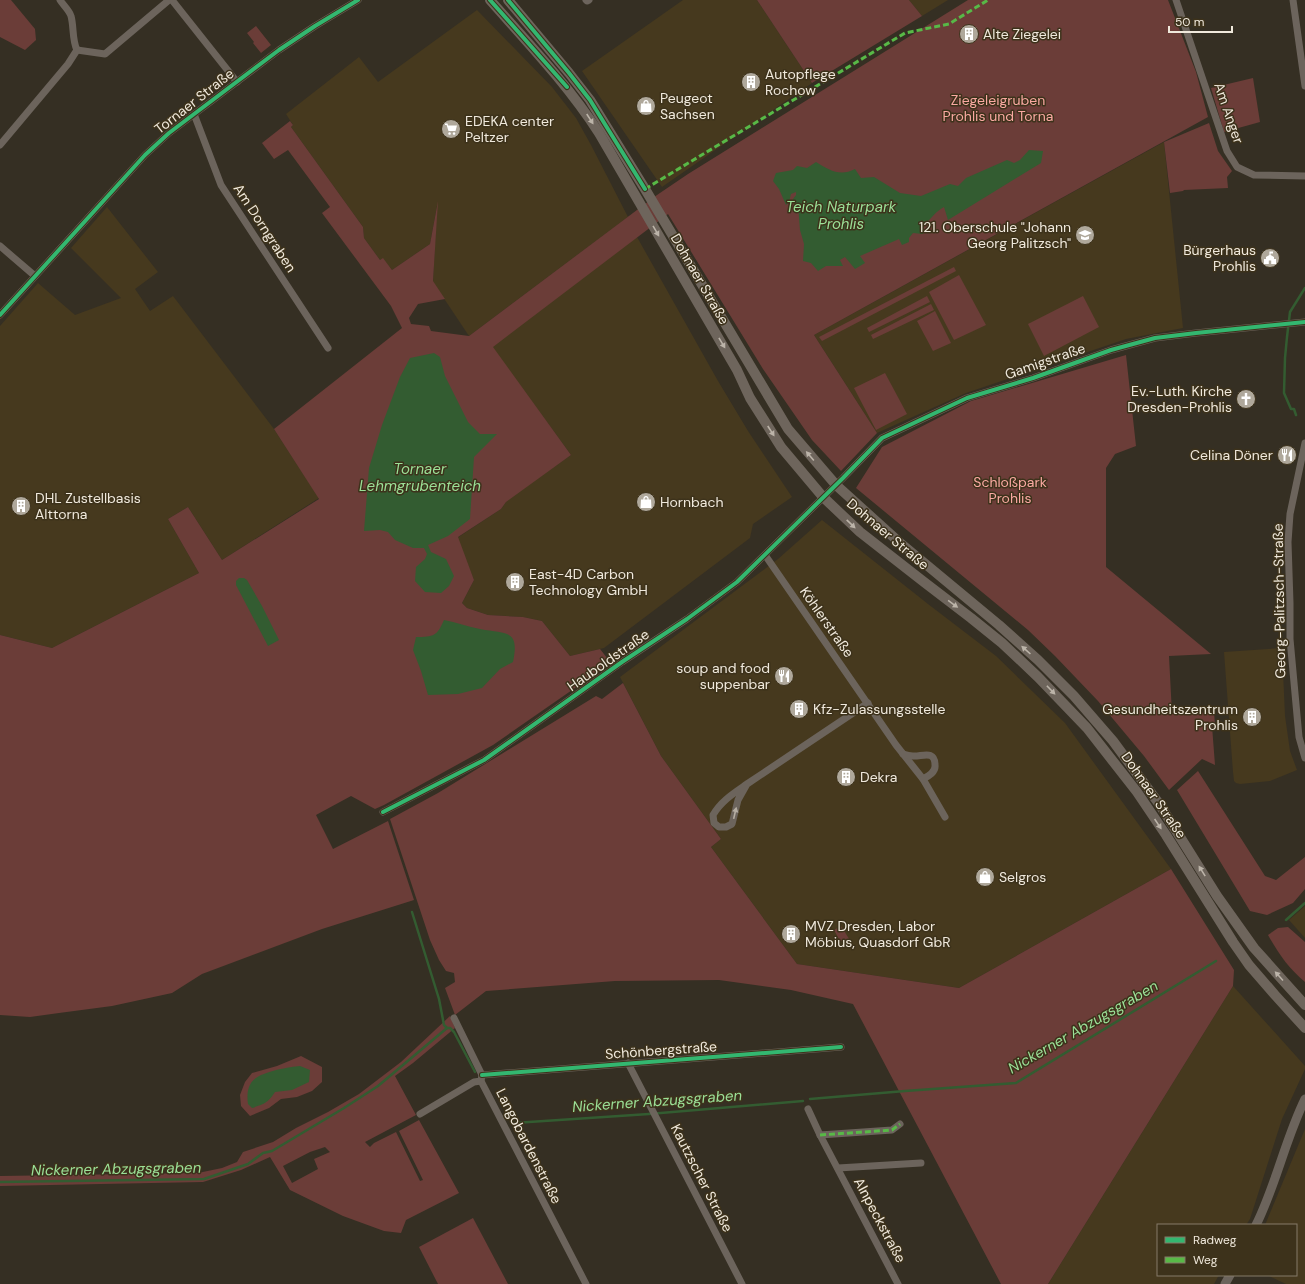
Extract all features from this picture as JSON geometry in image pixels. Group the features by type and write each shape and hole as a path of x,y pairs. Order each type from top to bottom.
{"main road":[{"name":"Dohnaer Straße","path":"490,0 567,87 583,108 603,139 737,370 750,398 782,447 823,496 860,532 1002,643 1038,677 1087,728 1145,804 1166,835 1232,942 1274,995 1305,1028"},
{"name":"Dohnaer Straße","path":"508,0 590,100 788,429 836,485 900,542 999,625 1038,660 1074,696 1113,741 1160,805 1217,896 1254,948 1305,1005"}],"street":[{"path":"60,0 70,14 77,50"},
{"path":"77,50 105,54 169,0"},
{"path":"172,0 237,82"},
{"name":"Tornaer Straße","path":"0,315 145,155 169,133 285,46 358,0"},
{"name":"Am Anger","path":"1176,0 1227,151 1237,167 1254,175 1305,176"},
{"path":"1293,0 1304,70 1305,86"},
{"path":"0,145 68,64 77,50"},
{"name":"Am Dorngraben","path":"194,114 221,184 328,348"},
{"path":"0,246 35,276"},
{"name":"Gamigstraße","path":"823,496 836,485 882,438 967,398 1033,378 1109,351 1155,338 1305,322"},
{"name":"Georg-Palitzsch-Straße","path":"1305,443 1290,514 1288,542 1290,639 1299,737 1305,758"},
{"name":"Hauboldstraße","path":"384,812 484,760 622,662 687,619 737,582 823,496"},
{"name":"Köhlerstraße","path":"765,555 903,754 923,779 945,817"},
{"path":"747,784 738,800 732,824 726,828 719,827 714,823 713,815 718,806 747,784 868,703"},
{"path":"903,754 914,757 924,754 929,755 934,759 936,763 935,769 930,775 923,779"},
{"name":"Langobardenstraße","path":"454,1018 482,1078 586,1284"},
{"name":"Schönbergstraße","path":"420,1114 482,1078 628,1063 842,1047"},
{"name":"Kautzscher Straße","path":"628,1063 742,1284"},
{"path":"1256,1224 1262,1213 1286,1144 1305,1099"},
{"name":"Alnpeckstraße","path":"808,1109 820,1135 898,1284"},
{"path":"820,1135 892,1130 900,1124"},
{"name":"Alnpeckstraße","path":"838,1168 921,1163"}],"shaded area":[{"path":"683,0 757,0 812,83 662,187 582,71"},
{"path":"909,0 948,0 922,16"},
{"path":"477,10 552,87 576,118 628,217 469,336 433,282 437,206 430,244 392,270 383,259 380,260 364,238 363,227 291,127 293,125 286,114 359,57 378,82"},
{"name":"121. Oberschule \"Johann Georg Palitzsch\"","path":"1164,142 1183,328 1126,339 966,393 877,433 814,335"},
{"path":"107,207 158,272 135,289 150,311 173,296 274,429 319,498 222,560 188,507 168,519 199,573 52,648 0,635 0,326 38,283 75,315 121,298 71,248"},
{"path":"637,237 718,381 748,431 792,497 753,524 750,538 604,648 570,656 542,621 523,617 488,615 467,608 462,603 474,580 457,538 501,509 508,499 571,455 492,347"},
{"path":"822,520 996,656 1065,723 1171,869 959,988 797,964 711,847 721,839 661,756 620,677 778,559"},
{"path":"1282,648 1285,716 1290,751 1297,770 1270,781 1240,784 1236,783 1234,781 1233,772 1224,652"},
{"path":"1305,906 1305,938 1289,920"},
{"path":"1233,986 1305,1066 1305,1069 1282,1119 1250,1219 1247,1224 1157,1224 1157,1276 1218,1276 1214,1284 1048,1284"},
{"path":"1305,1129 1305,1284 1286,1284 1269,1276 1297,1276 1297,1224 1265,1224"}],"green space":[{"path":"0,0 11,0 35,29 36,40 25,50 0,37"},
{"path":"757,0 909,0 922,16 812,83"},
{"name":"Ziegeleigruben Prohlis und Torna","path":"968,0 1168,0 1196,72 1208,117 814,335 877,433 841,471 812,440 763,369 668,214 493,347 571,455 506,502 501,509 458,537 474,580 462,603 467,608 488,615 523,617 542,621 570,656 600,649 611,663 493,745 384,805 375,809 351,796 316,815 333,849 388,821 414,900 322,929 202,974 172,993 112,1006 30,1017 0,1015 0,635 52,648 199,573 168,519 188,507 222,560 319,499 274,429 402,328 391,306 322,213 330,207 288,150 274,159 262,143 290,121 293,125 291,127 363,227 364,238 380,260 383,258 392,270 430,244 438,201 433,281 445,299 418,304 409,318 411,324 429,326 431,331 469,336 657,195 688,174"},
{"path":"256,26 271,45 261,53 247,33"},
{"path":"1253,78 1260,122 1224,132 1211,88"},
{"path":"1209,123 1218,151 1232,171 1227,177 1228,188 1184,190 1170,193 1164,142"},
{"path":"954,267 956,271 822,341 819,337"},
{"path":"959,275 986,325 954,340 929,292"},
{"path":"927,296 930,302 869,332 867,328"},
{"path":"1083,296 1099,327 1044,356 1028,324"},
{"path":"931,304 934,310 873,339 871,335"},
{"path":"935,311 951,343 933,351 917,321"},
{"name":"Schloßpark Prohlis","path":"1126,355 1136,446 1115,454 1106,468 1106,567 1211,654 1169,656 1172,714 1214,712 1215,725 1212,726 1215,765 1202,759 1169,790 1144,756 1098,701 1055,656 1028,630 856,488 882,447 971,401"},
{"path":"885,373 907,414 876,430 854,388"},
{"path":"623,683 661,756 721,839 711,847 797,964 959,988 1171,869 1234,970 1233,986 1048,1284 1001,1284 853,1004 791,990 719,980 615,981 486,991 455,1015 445,988 455,982 454,973 446,971 430,940 390,819 438,793 596,696 602,699"},
{"path":"1198,771 1265,876 1276,880 1305,857 1305,889 1293,903 1267,915 1250,911 1177,790"},
{"path":"841,926 851,942 840,941 834,930"},
{"path":"1288,927 1305,942 1305,982 1284,960 1268,935 1278,928"},
{"path":"450,1016 455,1028 395,1076 416,1115 365,1142 370,1147 374,1143 396,1132 420,1181 423,1180 399,1131 419,1120 459,1193 406,1220 401,1233 384,1231 343,1216 290,1190 270,1157 241,1170 203,1182 0,1186 0,1176 198,1173 222,1168 237,1162 243,1152 273,1142 359,1094 401,1062","holes":["325,1147 330,1152 314,1159 318,1169 292,1183 283,1166 310,1152"]},
{"path":"301,1056 322,1067 322,1082 312,1091 297,1097 281,1099 269,1108 250,1116 241,1106 240,1095 245,1082 252,1073 277,1066"},
{"path":"473,1218 508,1284 438,1284 419,1247"}],"water":[{"name":"Teich Naturpark Prohlis","path":"1029,150 1043,151 1041,163 948,220 944,207 924,225 923,234 913,233 909,238 909,242 902,245 899,239 860,256 865,263 855,269 845,257 840,260 843,266 826,266 818,271 811,263 803,261 804,244 800,230 798,205 794,204 793,199 796,192 791,194 789,202 786,205 779,189 773,181 776,173 793,170 797,166 807,168 816,162 835,172 844,172 855,169 861,178 874,177 900,193 921,196 950,184 958,186 966,178 1007,160 1014,163 1020,160"},
{"name":"Tornaer Lehmgrubenteich","path":"434,353 440,357 445,376 468,422 480,434 497,434 474,457 470,519 448,536 428,545 431,552 446,559 454,576 449,586 441,593 425,592 415,581 416,567 425,559 427,554 424,548 413,548 395,540 388,532 380,530 364,531 369,468 382,425 400,377 410,358"},
{"path":"239,578 244,578 247,580 279,640 268,646 236,585 236,581"},
{"path":"444,620 509,635 514,644 515,651 513,662 500,669 482,688 458,694 428,695 413,650 416,637 431,636 437,632"},
{"path":"300,1066 310,1070 309,1082 292,1090 275,1092 268,1101 252,1108 248,1104 248,1090 254,1079 266,1073"}],"waterway":[{"path":"1296,415 1294,409 1291,409 1284,393 1285,358 1290,312 1305,288"},
{"path":"1286,920 1305,903"},
{"path":"412,912 439,999 444,1025 447,1028"},
{"name":"Nickerner Abzugsgraben","path":"810,1099 1016,1083 1216,961"},
{"name":"Nickerner Abzugsgraben","path":"0,1182 204,1179 248,1164 263,1153 272,1151 378,1086 447,1028 450,1028 454,1032 475,1072"},
{"name":"Nickerner Abzugsgraben","path":"514,1123 649,1114 803,1101"}],"marked path":[{"path":"645,189 905,33 949,24 988,0"},
{"path":"820,1135 892,1130 900,1124"}],"cycle path":[{"path":"0,315 145,155 169,133 279,50 358,0"},
{"path":"490,0 567,87"},
{"path":"508,0 590,100 645,189"},
{"path":"383,812 484,760 622,662 687,619 737,582 882,438 967,398 1033,378 1111,350 1155,338 1305,322"},
{"path":"482,1075 841,1047"}],"place":[{"name":"Alte Ziegelei","path":"969,34"},
{"name":"Autopflege Rochow","path":"751,82"},
{"name":"Peugeot Sachsen","path":"646,106"},
{"name":"EDEKA center Peltzer","path":"451,129"},
{"name":"121. Oberschule \"Johann Georg Palitzsch\"","path":"1085,235"},
{"name":"Bürgerhaus Prohlis","path":"1270,258"},
{"name":"Ev.-Luth. Kirche Dresden-Prohlis","path":"1246,399"},
{"name":"Celina Döner","path":"1287,455"},
{"name":"Hornbach","path":"646,502"},
{"name":"DHL Zustellbasis Alttorna","path":"21,506"},
{"name":"East-4D Carbon Technology GmbH","path":"515,582"},
{"name":"soup and food suppenbar","path":"784,676"},
{"name":"Kfz-Zulassungsstelle","path":"799,709"},
{"name":"Gesundheitszentrum Prohlis","path":"1252,717"},
{"name":"Dekra","path":"846,777"},
{"name":"Selgros","path":"985,877"},
{"name":"MVZ Dresden, Labor Möbius, Quasdorf GbR","path":"791,934"}]}
